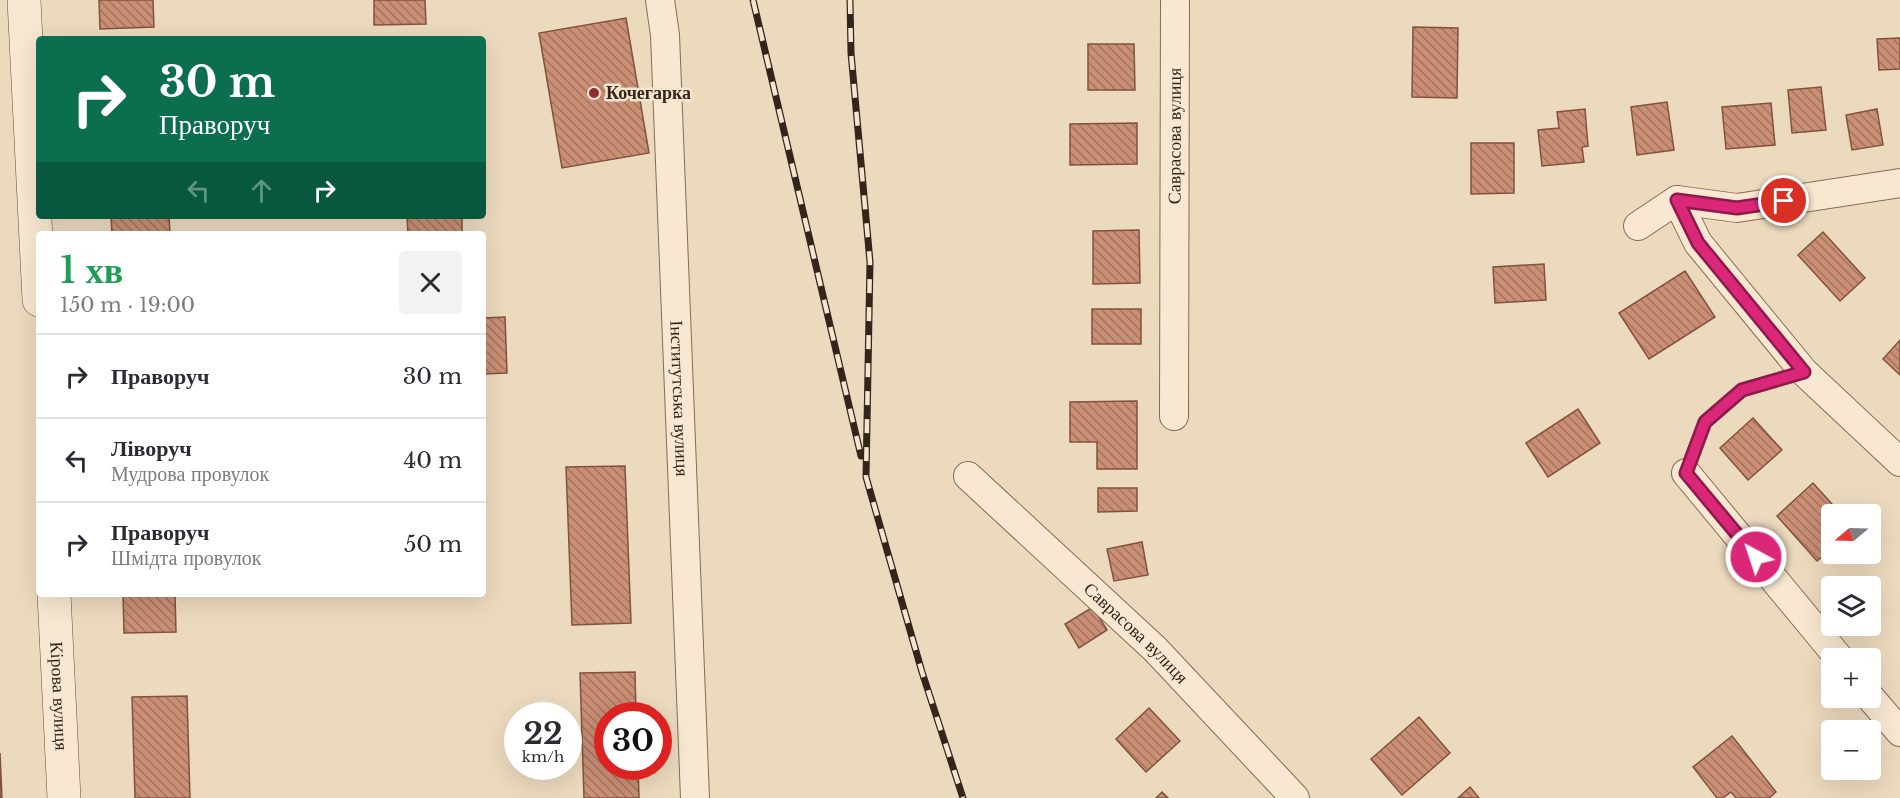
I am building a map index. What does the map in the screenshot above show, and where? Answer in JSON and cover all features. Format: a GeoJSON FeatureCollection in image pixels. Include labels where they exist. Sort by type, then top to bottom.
{"type":"FeatureCollection","features":[{"type":"Feature","properties":{"kind":"main road"},"geometry":{"type":"LineString","coordinates":[[24,0],[36,240]]}},
{"type":"Feature","properties":{"kind":"main road","name":"Кірова вулиця"},"geometry":{"type":"LineString","coordinates":[[54,597],[64,798]]}},
{"type":"Feature","properties":{"kind":"street","name":"Інститутська вулиця"},"geometry":{"type":"LineString","coordinates":[[660,0],[665,35],[695,798]]}},
{"type":"Feature","properties":{"kind":"street","name":"Саврасова вулиця"},"geometry":{"type":"LineString","coordinates":[[1174,0],[1174,416]]}},
{"type":"Feature","properties":{"kind":"street"},"geometry":{"type":"LineString","coordinates":[[1638,226],[1677,200],[1737,208],[1900,183]]}},
{"type":"Feature","properties":{"kind":"street"},"geometry":{"type":"LineString","coordinates":[[1677,200],[1698,243],[1804,372],[1900,462]]}},
{"type":"Feature","properties":{"kind":"street"},"geometry":{"type":"LineString","coordinates":[[1686,473],[1831,648]]}},
{"type":"Feature","properties":{"kind":"street","name":"Саврасова вулиця"},"geometry":{"type":"LineString","coordinates":[[968,476],[1155,649],[1295,798]]}},
{"type":"Feature","properties":{"kind":"street"},"geometry":{"type":"LineString","coordinates":[[1879,708],[1900,732]]}},
{"type":"Feature","properties":{"kind":"lane"},"geometry":{"type":"LineString","coordinates":[[1686,473],[1705,422],[1742,390],[1804,372]]}},
{"type":"Feature","properties":{"kind":"building"},"geometry":{"type":"Polygon","coordinates":[[[99,0],[153,0],[154,27],[100,29],[99,0]]]}},
{"type":"Feature","properties":{"kind":"building"},"geometry":{"type":"Polygon","coordinates":[[[374,0],[425,0],[426,24],[374,25],[374,0]]]}},
{"type":"Feature","properties":{"kind":"building","name":"Кочегарка"},"geometry":{"type":"Polygon","coordinates":[[[626,18],[649,153],[562,168],[539,33],[626,18]]]}},
{"type":"Feature","properties":{"kind":"building"},"geometry":{"type":"Polygon","coordinates":[[[1413,27],[1458,28],[1457,98],[1412,97],[1413,27]]]}},
{"type":"Feature","properties":{"kind":"building"},"geometry":{"type":"Polygon","coordinates":[[[1900,38],[1900,69],[1879,70],[1877,39],[1900,38]]]}},
{"type":"Feature","properties":{"kind":"building"},"geometry":{"type":"Polygon","coordinates":[[[1088,44],[1134,44],[1135,90],[1088,90],[1088,44]]]}},
{"type":"Feature","properties":{"kind":"building"},"geometry":{"type":"Polygon","coordinates":[[[1821,87],[1826,130],[1792,133],[1788,90],[1821,87]]]}},
{"type":"Feature","properties":{"kind":"building"},"geometry":{"type":"Polygon","coordinates":[[[1667,102],[1674,150],[1637,155],[1631,107],[1667,102]]]}},
{"type":"Feature","properties":{"kind":"building"},"geometry":{"type":"Polygon","coordinates":[[[1771,103],[1775,145],[1726,149],[1722,107],[1771,103]]]}},
{"type":"Feature","properties":{"kind":"building"},"geometry":{"type":"Polygon","coordinates":[[[1585,109],[1588,146],[1582,147],[1584,162],[1542,166],[1538,130],[1559,128],[1557,112],[1585,109]]]}},
{"type":"Feature","properties":{"kind":"building"},"geometry":{"type":"Polygon","coordinates":[[[1877,109],[1883,145],[1852,150],[1846,115],[1877,109]]]}},
{"type":"Feature","properties":{"kind":"building"},"geometry":{"type":"Polygon","coordinates":[[[1137,123],[1137,164],[1070,165],[1070,124],[1137,123]]]}},
{"type":"Feature","properties":{"kind":"building"},"geometry":{"type":"Polygon","coordinates":[[[1471,143],[1514,143],[1514,193],[1471,194],[1471,143]]]}},
{"type":"Feature","properties":{"kind":"building"},"geometry":{"type":"Polygon","coordinates":[[[111,219],[169,219],[170,231],[112,231],[111,219]]]}},
{"type":"Feature","properties":{"kind":"building"},"geometry":{"type":"Polygon","coordinates":[[[407,219],[462,219],[462,231],[408,231],[407,219]]]}},
{"type":"Feature","properties":{"kind":"building"},"geometry":{"type":"Polygon","coordinates":[[[1139,230],[1140,283],[1093,284],[1093,231],[1139,230]]]}},
{"type":"Feature","properties":{"kind":"building"},"geometry":{"type":"Polygon","coordinates":[[[1823,232],[1865,278],[1840,301],[1798,255],[1823,232]]]}},
{"type":"Feature","properties":{"kind":"building"},"geometry":{"type":"Polygon","coordinates":[[[1544,264],[1546,300],[1495,303],[1493,267],[1544,264]]]}},
{"type":"Feature","properties":{"kind":"building"},"geometry":{"type":"Polygon","coordinates":[[[1685,271],[1715,317],[1649,359],[1619,313],[1685,271]]]}},
{"type":"Feature","properties":{"kind":"building"},"geometry":{"type":"Polygon","coordinates":[[[1092,309],[1141,309],[1141,344],[1092,344],[1092,309]]]}},
{"type":"Feature","properties":{"kind":"building"},"geometry":{"type":"Polygon","coordinates":[[[505,317],[507,373],[486,374],[486,318],[505,317]]]}},
{"type":"Feature","properties":{"kind":"building"},"geometry":{"type":"Polygon","coordinates":[[[1900,340],[1900,375],[1883,359],[1900,340]]]}},
{"type":"Feature","properties":{"kind":"building"},"geometry":{"type":"Polygon","coordinates":[[[1137,401],[1137,469],[1097,469],[1097,442],[1070,442],[1070,402],[1137,401]]]}},
{"type":"Feature","properties":{"kind":"building"},"geometry":{"type":"Polygon","coordinates":[[[1578,409],[1600,443],[1548,477],[1526,443],[1578,409]]]}},
{"type":"Feature","properties":{"kind":"building"},"geometry":{"type":"Polygon","coordinates":[[[1753,418],[1782,450],[1748,480],[1720,448],[1753,418]]]}},
{"type":"Feature","properties":{"kind":"building"},"geometry":{"type":"Polygon","coordinates":[[[625,466],[631,623],[572,625],[566,467],[625,466]]]}},
{"type":"Feature","properties":{"kind":"building"},"geometry":{"type":"Polygon","coordinates":[[[1813,483],[1832,504],[1821,504],[1821,558],[1817,561],[1777,516],[1813,483]]]}},
{"type":"Feature","properties":{"kind":"building"},"geometry":{"type":"Polygon","coordinates":[[[1098,488],[1137,488],[1137,511],[1098,512],[1098,488]]]}},
{"type":"Feature","properties":{"kind":"building"},"geometry":{"type":"Polygon","coordinates":[[[1142,542],[1148,575],[1114,581],[1107,549],[1142,542]]]}},
{"type":"Feature","properties":{"kind":"building"},"geometry":{"type":"Polygon","coordinates":[[[123,597],[175,597],[176,632],[124,633],[123,597]]]}},
{"type":"Feature","properties":{"kind":"building"},"geometry":{"type":"Polygon","coordinates":[[[1093,607],[1107,630],[1079,648],[1065,624],[1093,607]]]}},
{"type":"Feature","properties":{"kind":"building"},"geometry":{"type":"Polygon","coordinates":[[[635,672],[636,702],[594,702],[594,780],[638,780],[639,798],[584,798],[580,673],[635,672]]]}},
{"type":"Feature","properties":{"kind":"building"},"geometry":{"type":"Polygon","coordinates":[[[187,696],[190,798],[135,798],[132,697],[187,696]]]}},
{"type":"Feature","properties":{"kind":"building"},"geometry":{"type":"Polygon","coordinates":[[[1149,708],[1180,741],[1146,772],[1116,739],[1149,708]]]}},
{"type":"Feature","properties":{"kind":"building"},"geometry":{"type":"Polygon","coordinates":[[[1419,717],[1450,753],[1402,795],[1371,759],[1419,717]]]}},
{"type":"Feature","properties":{"kind":"building"},"geometry":{"type":"Polygon","coordinates":[[[1732,736],[1776,792],[1769,798],[1736,798],[1731,792],[1723,798],[1717,798],[1693,767],[1732,736]]]}},
{"type":"Feature","properties":{"kind":"building"},"geometry":{"type":"Polygon","coordinates":[[[0,753],[2,798],[0,798],[0,753]]]}},
{"type":"Feature","properties":{"kind":"building"},"geometry":{"type":"Polygon","coordinates":[[[1470,787],[1479,798],[1458,798],[1470,787]]]}},
{"type":"Feature","properties":{"kind":"building"},"geometry":{"type":"Polygon","coordinates":[[[1162,792],[1168,798],[1156,798],[1162,792]]]}},
{"type":"Feature","properties":{"kind":"railway"},"geometry":{"type":"LineString","coordinates":[[753,0],[861,456]]}},
{"type":"Feature","properties":{"kind":"railway"},"geometry":{"type":"LineString","coordinates":[[850,0],[851,53],[870,262],[866,477],[922,672],[963,798]]}},
{"type":"Feature","properties":{"kind":"place","name":"Кочегарка"},"geometry":{"type":"Point","coordinates":[594,93]}},
{"type":"Feature","properties":{"kind":"route"},"geometry":{"type":"LineString","coordinates":[[1756,557],[1686,473],[1705,422],[1742,390],[1804,372],[1698,243],[1677,200],[1737,208],[1784,201]]}}]}
